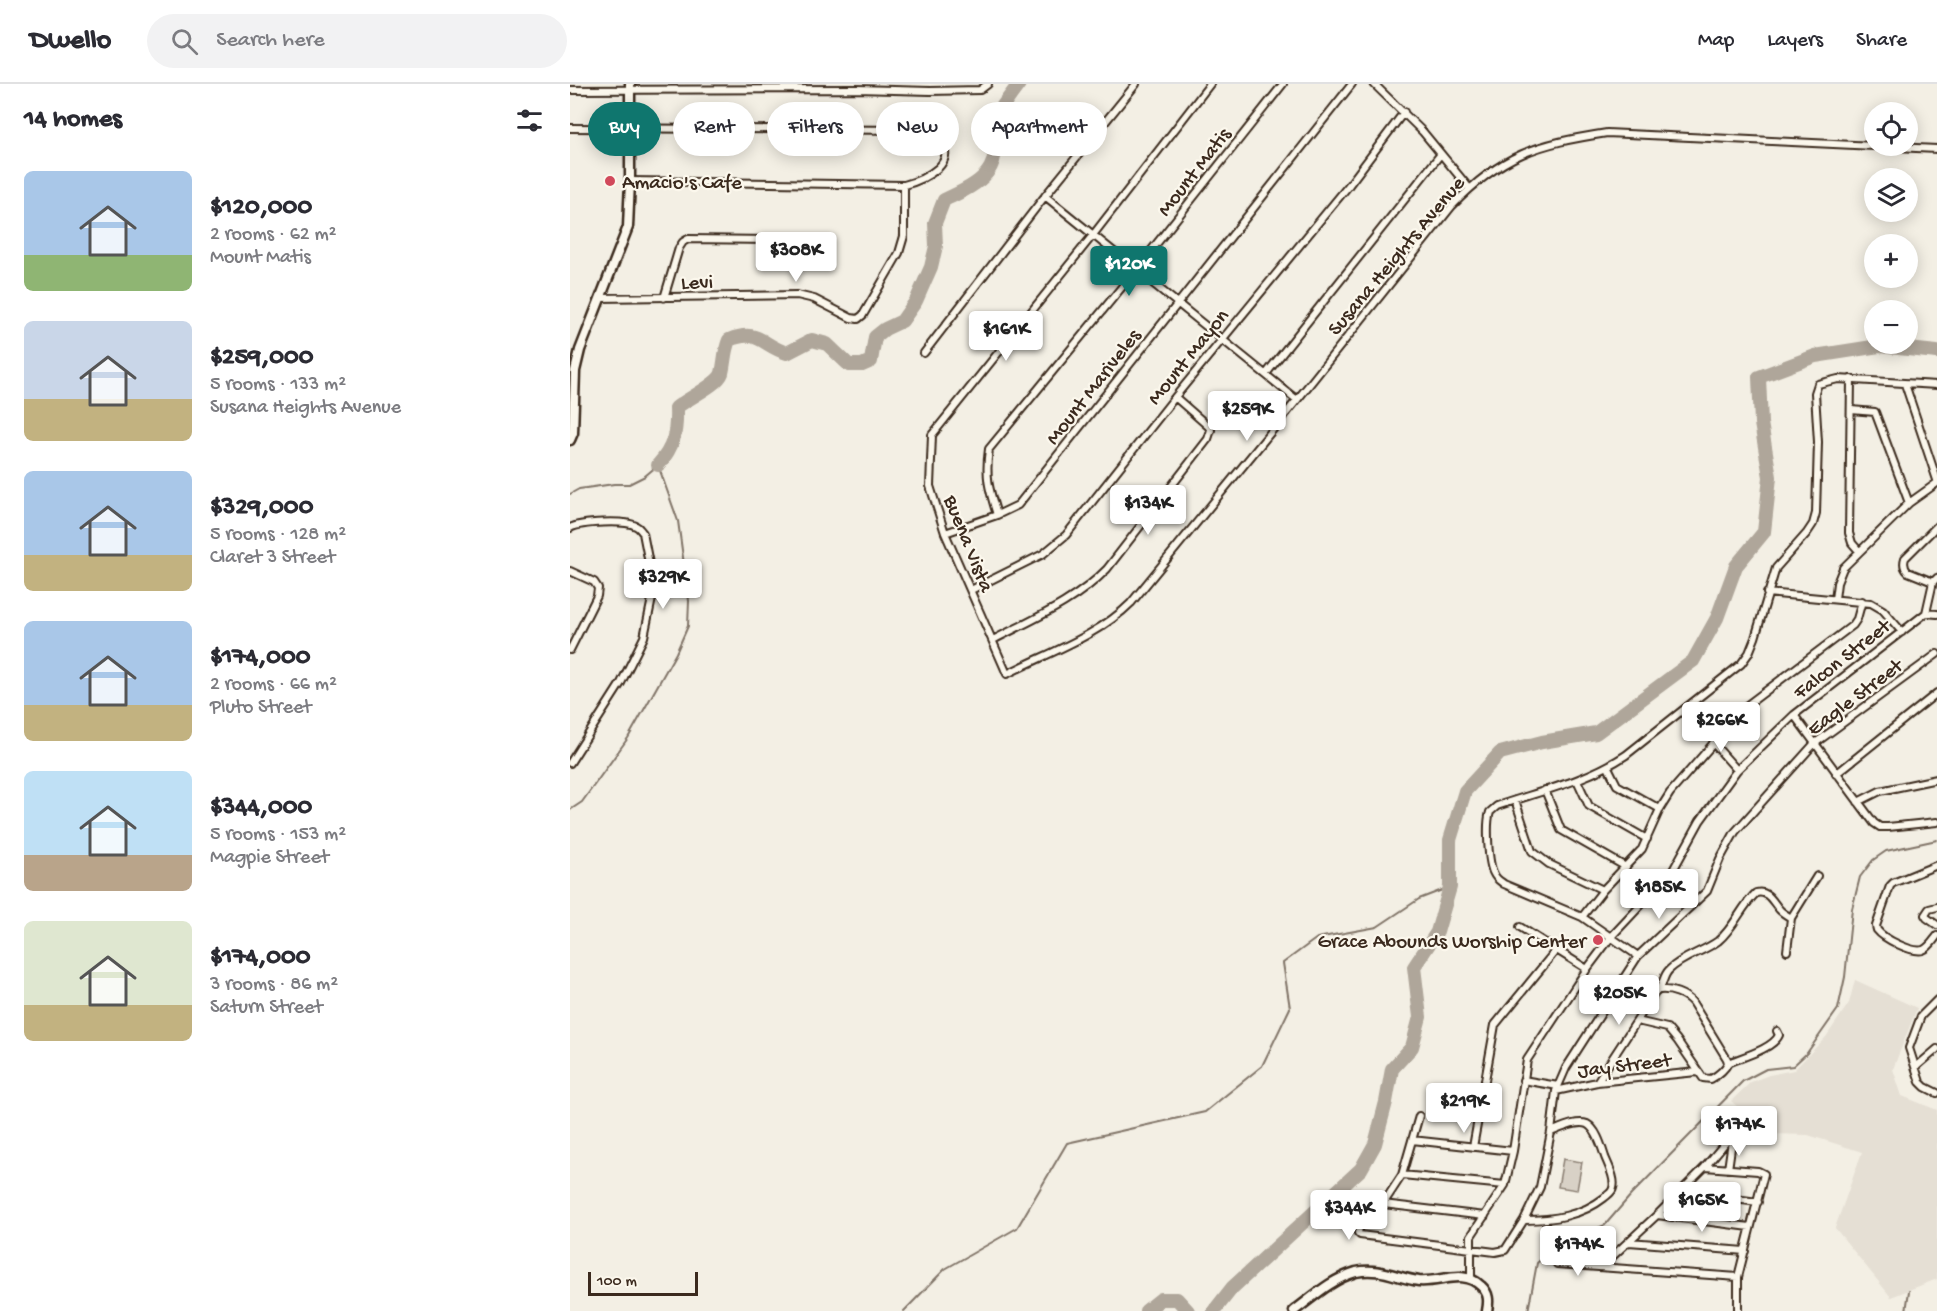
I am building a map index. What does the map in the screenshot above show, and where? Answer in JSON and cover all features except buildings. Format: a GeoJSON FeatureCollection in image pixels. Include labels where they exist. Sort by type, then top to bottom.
{"type":"FeatureCollection","features":[{"type":"Feature","properties":{"kind":"street"},"geometry":{"type":"LineString","coordinates":[[930,91],[933,84]]}},
{"type":"Feature","properties":{"kind":"street"},"geometry":{"type":"LineString","coordinates":[[570,90],[587,87],[858,87],[930,91],[980,90],[988,84]]}},
{"type":"Feature","properties":{"kind":"street"},"geometry":{"type":"LineString","coordinates":[[924,353],[1045,196],[1136,84]]}},
{"type":"Feature","properties":{"kind":"street","name":"Buena Vista"},"geometry":{"type":"LineString","coordinates":[[1007,674],[945,533],[930,486],[932,435],[1093,235],[1210,84]]}},
{"type":"Feature","properties":{"kind":"street","name":"Mount Matis"},"geometry":{"type":"LineString","coordinates":[[997,515],[986,469],[990,449],[1283,84]]}},
{"type":"Feature","properties":{"kind":"street","name":"Mount Mariveles"},"geometry":{"type":"LineString","coordinates":[[945,533],[997,515],[1023,500],[1352,84]]}},
{"type":"Feature","properties":{"kind":"street"},"geometry":{"type":"LineString","coordinates":[[1374,84],[1404,112],[1469,188]]}},
{"type":"Feature","properties":{"kind":"street"},"geometry":{"type":"LineString","coordinates":[[630,87],[630,102]]}},
{"type":"Feature","properties":{"kind":"street","name":"Mount Mayon"},"geometry":{"type":"LineString","coordinates":[[970,590],[1042,555],[1060,541],[1222,339],[1350,185],[1404,112]]}},
{"type":"Feature","properties":{"kind":"street"},"geometry":{"type":"LineString","coordinates":[[570,128],[588,128]]}},
{"type":"Feature","properties":{"kind":"street"},"geometry":{"type":"LineString","coordinates":[[630,181],[904,185],[915,183],[937,169],[943,162],[945,154],[942,141],[931,133],[913,130],[661,129]]}},
{"type":"Feature","properties":{"kind":"street","name":"Susana Heights Avenue"},"geometry":{"type":"LineString","coordinates":[[1007,674],[1102,627],[1131,603],[1444,215],[1469,188],[1498,166],[1526,151],[1563,140],[1606,133],[1937,149]]}},
{"type":"Feature","properties":{"kind":"street"},"geometry":{"type":"LineString","coordinates":[[1266,374],[1440,154]]}},
{"type":"Feature","properties":{"kind":"street"},"geometry":{"type":"LineString","coordinates":[[571,436],[573,371],[628,227],[630,156]]}},
{"type":"Feature","properties":{"kind":"street","name":"Levi"},"geometry":{"type":"LineString","coordinates":[[600,298],[797,295],[814,299],[851,318],[858,319],[863,315],[899,253],[904,236],[904,185]]}},
{"type":"Feature","properties":{"kind":"street"},"geometry":{"type":"LineString","coordinates":[[1045,196],[1297,400]]}},
{"type":"Feature","properties":{"kind":"street"},"geometry":{"type":"LineString","coordinates":[[664,298],[679,248],[688,239],[782,240]]}},
{"type":"Feature","properties":{"kind":"street"},"geometry":{"type":"LineString","coordinates":[[1638,956],[1582,917],[1504,884],[1495,877],[1491,867],[1488,817],[1490,812],[1497,806],[1578,780],[1608,767],[1626,756],[1741,664],[1749,653],[1755,638],[1776,568],[1813,524],[1816,513],[1818,442],[1815,393],[1818,384],[1838,379],[1851,379],[1937,385]]}},
{"type":"Feature","properties":{"kind":"street"},"geometry":{"type":"LineString","coordinates":[[1851,379],[1849,533],[1852,543],[1859,551]]}},
{"type":"Feature","properties":{"kind":"street"},"geometry":{"type":"LineString","coordinates":[[1835,599],[1840,575],[1859,551],[1909,503],[1937,482],[1905,384]]}},
{"type":"Feature","properties":{"kind":"street"},"geometry":{"type":"LineString","coordinates":[[993,640],[1076,597],[1098,579],[1208,439],[1211,430],[1209,426],[1175,397]]}},
{"type":"Feature","properties":{"kind":"street"},"geometry":{"type":"LineString","coordinates":[[1851,410],[1875,412],[1909,503]]}},
{"type":"Feature","properties":{"kind":"street"},"geometry":{"type":"LineString","coordinates":[[570,528],[583,523],[628,524],[640,529],[643,533],[654,589],[644,637],[639,648],[621,682],[570,763]]}},
{"type":"Feature","properties":{"kind":"street"},"geometry":{"type":"LineString","coordinates":[[1937,526],[1905,558],[1904,566],[1908,573],[1935,580],[1926,613],[1937,614]]}},
{"type":"Feature","properties":{"kind":"street"},"geometry":{"type":"LineString","coordinates":[[570,571],[594,582],[598,588],[597,596],[570,650]]}},
{"type":"Feature","properties":{"kind":"street"},"geometry":{"type":"LineString","coordinates":[[1767,593],[1862,601],[1877,606],[1902,632]]}},
{"type":"Feature","properties":{"kind":"street"},"geometry":{"type":"LineString","coordinates":[[1582,917],[1603,890],[1636,857],[1670,793],[1713,743],[1749,703],[1852,627],[1862,601]]}},
{"type":"Feature","properties":{"kind":"street","name":"Falcon Street"},"geometry":{"type":"LineString","coordinates":[[1471,1279],[1470,1248],[1473,1232],[1505,1185],[1513,1151],[1527,1060],[1587,969],[1611,937],[1672,872],[1700,821],[1737,770],[1794,715],[1926,613]]}},
{"type":"Feature","properties":{"kind":"street","name":"Eagle Street"},"geometry":{"type":"LineString","coordinates":[[1470,1248],[1502,1252],[1508,1247],[1540,1187],[1557,1089],[1566,1068],[1638,956],[1707,891],[1734,832],[1814,744],[1937,654]]}},
{"type":"Feature","properties":{"kind":"street"},"geometry":{"type":"LineString","coordinates":[[1836,774],[1937,693]]}},
{"type":"Feature","properties":{"kind":"street"},"geometry":{"type":"LineString","coordinates":[[1794,715],[1874,823],[1880,827],[1897,827],[1937,822]]}},
{"type":"Feature","properties":{"kind":"street"},"geometry":{"type":"LineString","coordinates":[[1713,743],[1737,770]]}},
{"type":"Feature","properties":{"kind":"street"},"geometry":{"type":"LineString","coordinates":[[1608,767],[1617,785],[1660,809]]}},
{"type":"Feature","properties":{"kind":"street"},"geometry":{"type":"LineString","coordinates":[[1858,802],[1880,791],[1937,779]]}},
{"type":"Feature","properties":{"kind":"street"},"geometry":{"type":"LineString","coordinates":[[1578,780],[1589,806],[1647,839]]}},
{"type":"Feature","properties":{"kind":"street"},"geometry":{"type":"LineString","coordinates":[[1545,790],[1562,830],[1626,867]]}},
{"type":"Feature","properties":{"kind":"street"},"geometry":{"type":"LineString","coordinates":[[1515,800],[1533,851],[1549,864],[1603,890]]}},
{"type":"Feature","properties":{"kind":"street"},"geometry":{"type":"LineString","coordinates":[[1937,865],[1890,886],[1876,926],[1884,937],[1914,950],[1921,951],[1927,948],[1937,936]]}},
{"type":"Feature","properties":{"kind":"street"},"geometry":{"type":"LineString","coordinates":[[1787,951],[1791,918],[1817,876]]}},
{"type":"Feature","properties":{"kind":"street"},"geometry":{"type":"LineString","coordinates":[[1660,990],[1667,971],[1684,958],[1704,950],[1720,939],[1755,892],[1766,894],[1791,918]]}},
{"type":"Feature","properties":{"kind":"street"},"geometry":{"type":"LineString","coordinates":[[1937,907],[1929,909],[1925,915],[1937,925]]}},
{"type":"Feature","properties":{"kind":"street"},"geometry":{"type":"LineString","coordinates":[[1520,927],[1587,969]]}},
{"type":"Feature","properties":{"kind":"street"},"geometry":{"type":"LineString","coordinates":[[1473,1147],[1495,1025],[1557,949]]}},
{"type":"Feature","properties":{"kind":"street"},"geometry":{"type":"LineString","coordinates":[[1597,1082],[1655,993],[1660,990],[1666,989],[1689,998],[1728,1063],[1771,1045],[1777,1040],[1779,1035],[1777,1030]]}},
{"type":"Feature","properties":{"kind":"street"},"geometry":{"type":"LineString","coordinates":[[1937,1000],[1921,1016],[1910,1046],[1920,1082],[1937,1092]]}},
{"type":"Feature","properties":{"kind":"street"},"geometry":{"type":"LineString","coordinates":[[1637,1021],[1667,1028],[1697,1072]]}},
{"type":"Feature","properties":{"kind":"street"},"geometry":{"type":"LineString","coordinates":[[1916,1067],[1937,1050]]}},
{"type":"Feature","properties":{"kind":"street","name":"Jay Street"},"geometry":{"type":"LineString","coordinates":[[1557,1089],[1597,1082],[1697,1072],[1711,1079],[1719,1074],[1728,1063]]}},
{"type":"Feature","properties":{"kind":"street"},"geometry":{"type":"LineString","coordinates":[[1523,1080],[1557,1089]]}},
{"type":"Feature","properties":{"kind":"street"},"geometry":{"type":"LineString","coordinates":[[1419,1116],[1402,1175],[1383,1203],[1359,1227],[1358,1231],[1360,1235],[1470,1248]]}},
{"type":"Feature","properties":{"kind":"street"},"geometry":{"type":"LineString","coordinates":[[1601,1267],[1705,1167],[1746,1118]]}},
{"type":"Feature","properties":{"kind":"street"},"geometry":{"type":"LineString","coordinates":[[1524,1220],[1543,1220],[1582,1212],[1599,1202],[1613,1189],[1612,1178],[1592,1128],[1579,1123],[1551,1132]]}},
{"type":"Feature","properties":{"kind":"street"},"geometry":{"type":"LineString","coordinates":[[1728,1169],[1733,1132]]}},
{"type":"Feature","properties":{"kind":"street"},"geometry":{"type":"LineString","coordinates":[[1412,1140],[1513,1151]]}},
{"type":"Feature","properties":{"kind":"street"},"geometry":{"type":"LineString","coordinates":[[1705,1167],[1758,1171],[1764,1174],[1738,1277],[1738,1311]]}},
{"type":"Feature","properties":{"kind":"street"},"geometry":{"type":"LineString","coordinates":[[1402,1175],[1505,1185]]}},
{"type":"Feature","properties":{"kind":"street"},"geometry":{"type":"LineString","coordinates":[[1680,1192],[1758,1202]]}},
{"type":"Feature","properties":{"kind":"street"},"geometry":{"type":"LineString","coordinates":[[1383,1203],[1485,1216]]}},
{"type":"Feature","properties":{"kind":"street"},"geometry":{"type":"LineString","coordinates":[[1657,1215],[1750,1227]]}},
{"type":"Feature","properties":{"kind":"street"},"geometry":{"type":"LineString","coordinates":[[1629,1242],[1745,1251]]}},
{"type":"Feature","properties":{"kind":"street"},"geometry":{"type":"LineString","coordinates":[[1557,1264],[1738,1277]]}},
{"type":"Feature","properties":{"kind":"street"},"geometry":{"type":"LineString","coordinates":[[1294,1311],[1339,1279],[1368,1270],[1388,1272],[1419,1281],[1455,1277],[1471,1279],[1487,1293],[1489,1298],[1487,1311]]}},
{"type":"Feature","properties":{"kind":"shaded area"},"geometry":{"type":"Polygon","coordinates":[[[1855,980],[1917,1008],[1893,1069],[1902,1096],[1937,1110],[1937,1279],[1891,1297],[1835,1228],[1862,1152],[1808,1135],[1768,1134],[1731,1101],[1751,1082],[1769,1075],[1794,1070],[1826,1037],[1849,1003],[1855,980]]]}},
{"type":"Feature","properties":{"kind":"shaded area"},"geometry":{"type":"Polygon","coordinates":[[[1563,1159],[1582,1162],[1577,1190],[1558,1187],[1563,1159]]]}},
{"type":"Feature","properties":{"kind":"waterway"},"geometry":{"type":"LineString","coordinates":[[658,465],[668,452],[673,439],[676,408],[719,378],[729,340],[747,336],[754,337],[787,353],[812,340],[827,344],[849,365],[862,365],[871,361],[875,337],[902,321],[916,301],[931,267],[936,246],[935,223],[944,200],[980,180],[993,163],[995,138],[991,122],[1019,84]]}},
{"type":"Feature","properties":{"kind":"waterway"},"geometry":{"type":"LineString","coordinates":[[1214,1311],[1232,1288],[1361,1169],[1375,1144],[1392,1069],[1412,1047],[1420,1017],[1414,967],[1437,932],[1450,887],[1450,840],[1465,791],[1500,753],[1542,742],[1596,733],[1693,661],[1717,618],[1736,566],[1764,532],[1770,477],[1761,423],[1759,377],[1815,356],[1879,346],[1937,352]]}},
{"type":"Feature","properties":{"kind":"waterway"},"geometry":{"type":"LineString","coordinates":[[570,494],[579,489],[629,484],[645,476],[658,465],[678,521],[689,601],[688,626],[676,653],[628,738],[582,802],[570,810]]}},
{"type":"Feature","properties":{"kind":"waterway"},"geometry":{"type":"LineString","coordinates":[[1528,1311],[1537,1263],[1555,1247],[1605,1225],[1631,1195],[1743,1081],[1766,1069],[1793,1066],[1807,1053],[1838,1009],[1845,977],[1852,909],[1860,877],[1873,860],[1886,851],[1937,840]]}},
{"type":"Feature","properties":{"kind":"waterway"},"geometry":{"type":"LineString","coordinates":[[904,1311],[945,1269],[1017,1228],[1067,1143],[1205,1112],[1262,1066],[1290,1008],[1283,963],[1317,938],[1377,927],[1419,899],[1450,887]]}},
{"type":"Feature","properties":{"kind":"waterway"},"geometry":{"type":"LineString","coordinates":[[1906,1311],[1909,1291]]}},
{"type":"Feature","properties":{"kind":"waterway"},"geometry":{"type":"LineString","coordinates":[[1146,1311],[1161,1299],[1177,1299],[1188,1311]]}},
{"type":"Feature","properties":{"kind":"place","name":"Amacio's Cafe"},"geometry":{"type":"Point","coordinates":[610,181]}},
{"type":"Feature","properties":{"kind":"place","name":"Grace Abounds Worship Center"},"geometry":{"type":"Point","coordinates":[1598,940]}}]}
